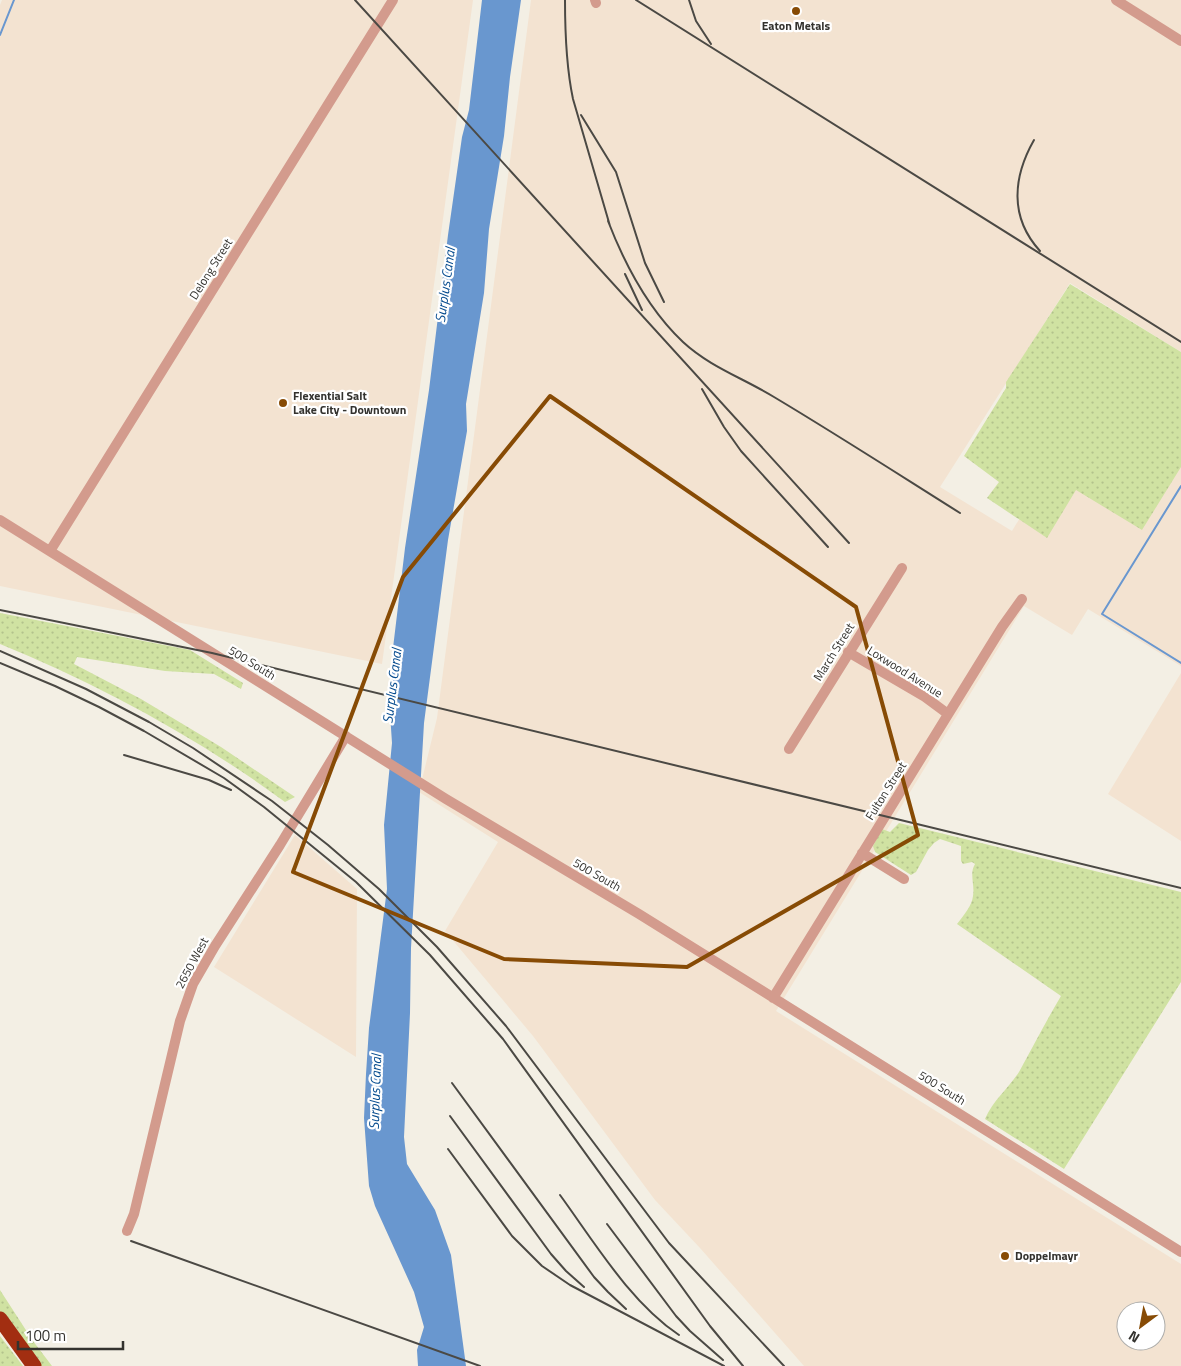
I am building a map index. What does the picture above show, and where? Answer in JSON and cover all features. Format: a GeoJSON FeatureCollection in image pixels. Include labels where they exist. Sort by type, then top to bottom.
{"type":"FeatureCollection","features":[{"type":"Feature","properties":{"kind":"highway"},"geometry":{"type":"LineString","coordinates":[[0,1319],[34,1366]]}},
{"type":"Feature","properties":{"kind":"street","name":"Delong Street"},"geometry":{"type":"LineString","coordinates":[[50,551],[393,0]]}},
{"type":"Feature","properties":{"kind":"street"},"geometry":{"type":"LineString","coordinates":[[1116,0],[1181,41]]}},
{"type":"Feature","properties":{"kind":"street","name":"500 South"},"geometry":{"type":"LineString","coordinates":[[0,520],[536,854],[639,914],[1181,1252]]}},
{"type":"Feature","properties":{"kind":"street","name":"March Street"},"geometry":{"type":"LineString","coordinates":[[789,749],[902,568]]}},
{"type":"Feature","properties":{"kind":"street","name":"Fulton Street"},"geometry":{"type":"LineString","coordinates":[[773,998],[948,714],[1022,599]]}},
{"type":"Feature","properties":{"kind":"street","name":"Loxwood Avenue"},"geometry":{"type":"LineString","coordinates":[[848,652],[925,697],[948,714]]}},
{"type":"Feature","properties":{"kind":"street","name":"2650 West"},"geometry":{"type":"LineString","coordinates":[[127,1231],[134,1214],[180,1021],[193,984],[346,736]]}},
{"type":"Feature","properties":{"kind":"street"},"geometry":{"type":"LineString","coordinates":[[862,853],[904,879]]}},
{"type":"Feature","properties":{"kind":"highlighted area"},"geometry":{"type":"Polygon","coordinates":[[[550,396],[856,607],[918,835],[687,967],[504,959],[293,872],[403,577],[550,396]]]}},
{"type":"Feature","properties":{"kind":"shaded area"},"geometry":{"type":"Polygon","coordinates":[[[2,0],[473,0],[382,664],[0,586],[0,5],[2,0]]]}},
{"type":"Feature","properties":{"kind":"shaded area"},"geometry":{"type":"Polygon","coordinates":[[[531,0],[1181,0],[1181,352],[1070,283],[940,487],[1012,531],[1049,470],[1181,455],[1181,666],[1088,609],[1072,635],[1024,606],[776,1011],[1181,1264],[1181,1366],[804,1366],[655,1200],[533,1036],[445,931],[498,842],[419,792],[437,718],[531,0]]]}},
{"type":"Feature","properties":{"kind":"shaded area"},"geometry":{"type":"Polygon","coordinates":[[[1181,673],[1181,841],[1108,794],[1181,673]]]}},
{"type":"Feature","properties":{"kind":"shaded area"},"geometry":{"type":"Polygon","coordinates":[[[295,835],[357,889],[356,1057],[214,967],[295,835]]]}},
{"type":"Feature","properties":{"kind":"green space"},"geometry":{"type":"Polygon","coordinates":[[[1070,284],[1181,352],[1181,467],[1142,530],[1076,490],[1047,538],[987,498],[999,482],[964,456],[1006,388],[1006,382],[1070,284]]]}},
{"type":"Feature","properties":{"kind":"green space"},"geometry":{"type":"Polygon","coordinates":[[[0,613],[190,650],[243,683],[241,689],[214,674],[165,671],[77,657],[74,664],[141,699],[221,747],[295,797],[285,802],[218,756],[147,714],[74,677],[0,644],[0,613]]]}},
{"type":"Feature","properties":{"kind":"green space"},"geometry":{"type":"Polygon","coordinates":[[[899,823],[1181,892],[1181,982],[1064,1169],[985,1119],[992,1106],[1019,1072],[1061,996],[957,924],[967,911],[972,900],[972,872],[975,864],[972,862],[963,864],[961,861],[961,846],[940,839],[928,850],[916,872],[911,875],[875,852],[873,846],[882,829],[890,832],[899,823]]]}},
{"type":"Feature","properties":{"kind":"green space"},"geometry":{"type":"Polygon","coordinates":[[[0,1290],[33,1341],[52,1366],[41,1366],[0,1313],[0,1290]]]}},
{"type":"Feature","properties":{"kind":"green space"},"geometry":{"type":"Polygon","coordinates":[[[0,1336],[23,1366],[0,1366],[0,1336]]]}},
{"type":"Feature","properties":{"kind":"water","name":"Surplus Canal"},"geometry":{"type":"Polygon","coordinates":[[[482,0],[521,0],[504,136],[489,229],[484,293],[466,404],[467,431],[448,540],[424,723],[411,948],[404,1137],[407,1164],[435,1210],[451,1255],[466,1366],[418,1366],[417,1350],[424,1327],[414,1292],[375,1206],[369,1186],[364,1118],[366,1074],[369,1028],[387,889],[384,825],[392,743],[390,713],[393,648],[405,548],[429,390],[448,235],[462,137],[469,110],[482,0]]]}},
{"type":"Feature","properties":{"kind":"waterway"},"geometry":{"type":"LineString","coordinates":[[0,35],[14,0]]}},
{"type":"Feature","properties":{"kind":"waterway"},"geometry":{"type":"LineString","coordinates":[[1181,486],[1102,614],[1181,663]]}},
{"type":"Feature","properties":{"kind":"railway"},"geometry":{"type":"LineString","coordinates":[[355,0],[849,543]]}},
{"type":"Feature","properties":{"kind":"railway"},"geometry":{"type":"LineString","coordinates":[[565,0],[566,50],[573,99],[610,226]]}},
{"type":"Feature","properties":{"kind":"railway"},"geometry":{"type":"LineString","coordinates":[[636,0],[1181,342]]}},
{"type":"Feature","properties":{"kind":"railway"},"geometry":{"type":"LineString","coordinates":[[689,0],[696,21],[711,44]]}},
{"type":"Feature","properties":{"kind":"railway"},"geometry":{"type":"LineString","coordinates":[[581,115],[616,172],[645,263],[664,302]]}},
{"type":"Feature","properties":{"kind":"railway"},"geometry":{"type":"LineString","coordinates":[[1034,140],[1027,154],[1018,182],[1018,197],[1023,225],[1040,251]]}},
{"type":"Feature","properties":{"kind":"railway"},"geometry":{"type":"LineString","coordinates":[[608,221],[622,254],[648,301],[670,329],[693,351],[797,411],[960,513]]}},
{"type":"Feature","properties":{"kind":"railway"},"geometry":{"type":"LineString","coordinates":[[625,274],[642,310]]}},
{"type":"Feature","properties":{"kind":"railway"},"geometry":{"type":"LineString","coordinates":[[702,389],[724,427],[741,451],[828,547]]}},
{"type":"Feature","properties":{"kind":"railway"},"geometry":{"type":"LineString","coordinates":[[0,610],[212,653],[1181,888]]}},
{"type":"Feature","properties":{"kind":"railway"},"geometry":{"type":"LineString","coordinates":[[0,651],[86,689],[149,722],[193,748],[272,801],[328,845],[379,889],[437,947],[506,1026],[669,1243],[784,1366]]}},
{"type":"Feature","properties":{"kind":"railway"},"geometry":{"type":"LineString","coordinates":[[0,663],[99,707],[224,778],[264,807],[356,882],[430,955],[503,1039],[710,1326],[743,1366]]}},
{"type":"Feature","properties":{"kind":"railway"},"geometry":{"type":"LineString","coordinates":[[124,755],[209,780],[231,790]]}},
{"type":"Feature","properties":{"kind":"railway"},"geometry":{"type":"LineString","coordinates":[[452,1083],[594,1277],[626,1309]]}},
{"type":"Feature","properties":{"kind":"railway"},"geometry":{"type":"LineString","coordinates":[[450,1116],[551,1254],[584,1287]]}},
{"type":"Feature","properties":{"kind":"railway"},"geometry":{"type":"LineString","coordinates":[[448,1149],[512,1236],[542,1266],[570,1285],[724,1366]]}},
{"type":"Feature","properties":{"kind":"railway"},"geometry":{"type":"LineString","coordinates":[[560,1195],[629,1289],[661,1321],[679,1335]]}},
{"type":"Feature","properties":{"kind":"railway"},"geometry":{"type":"LineString","coordinates":[[607,1224],[676,1316],[723,1360]]}},
{"type":"Feature","properties":{"kind":"railway"},"geometry":{"type":"LineString","coordinates":[[131,1241],[480,1366]]}},
{"type":"Feature","properties":{"kind":"place","name":"Eaton Metals"},"geometry":{"type":"Point","coordinates":[796,11]}},
{"type":"Feature","properties":{"kind":"place","name":"Flexential Salt Lake City - Downtown"},"geometry":{"type":"Point","coordinates":[283,403]}},
{"type":"Feature","properties":{"kind":"place","name":"Doppelmayr"},"geometry":{"type":"Point","coordinates":[1005,1256]}}]}
